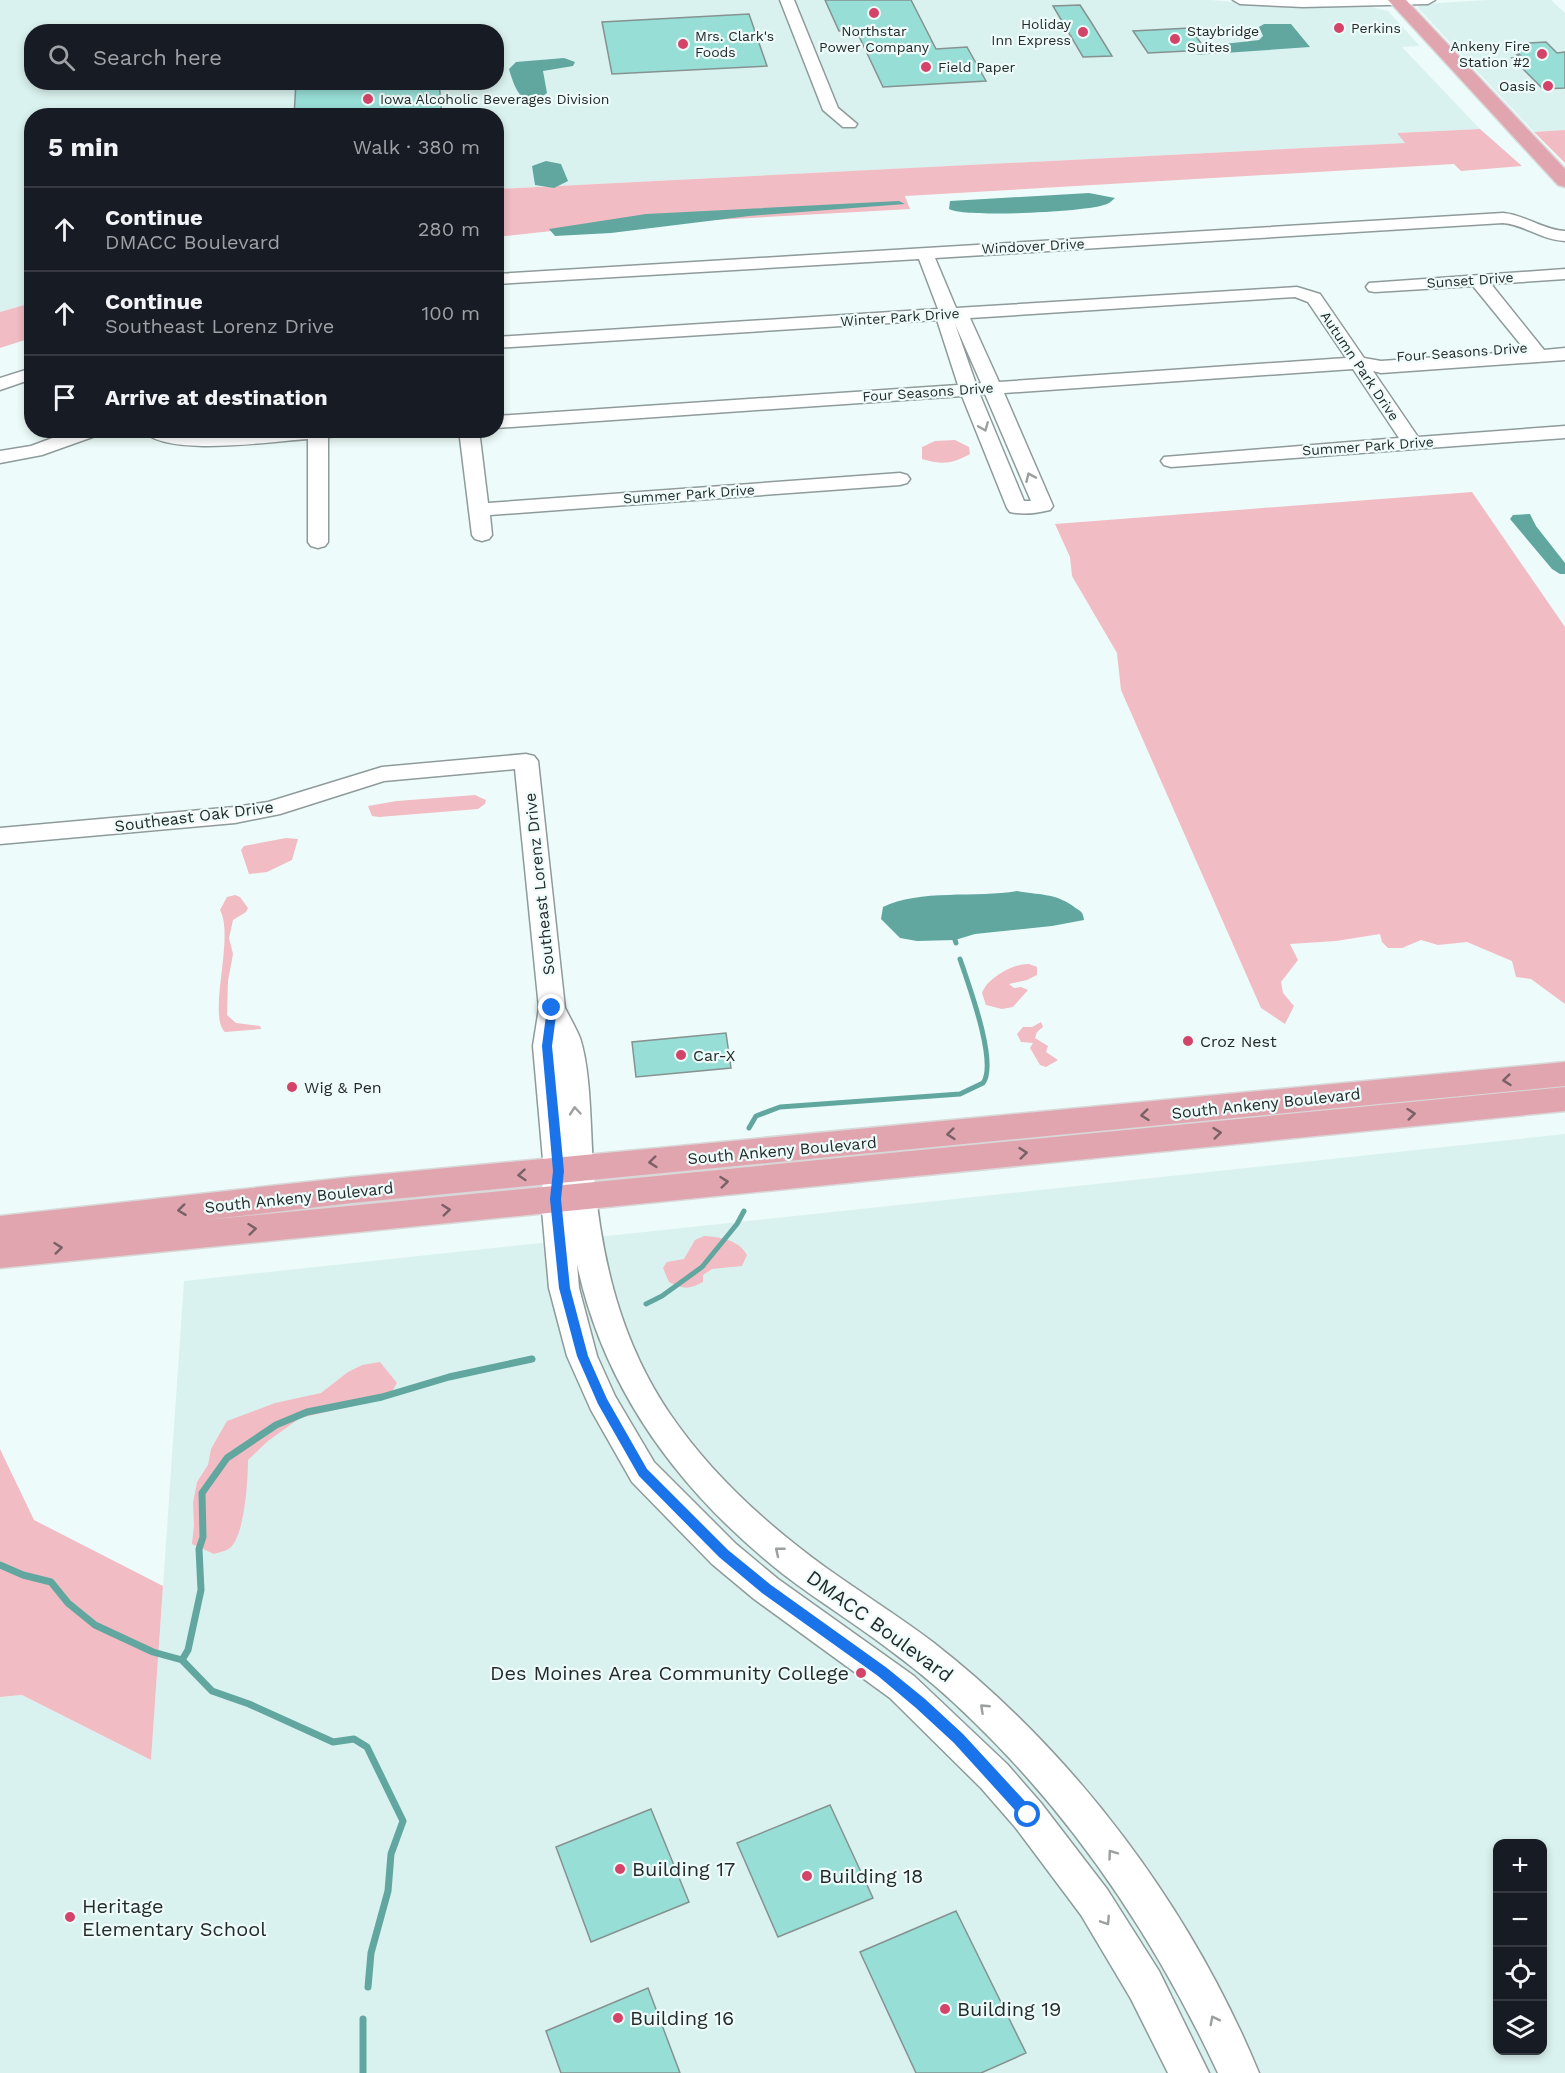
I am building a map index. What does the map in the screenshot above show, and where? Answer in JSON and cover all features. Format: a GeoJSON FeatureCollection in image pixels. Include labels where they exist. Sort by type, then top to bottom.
{"type":"FeatureCollection","features":[{"type":"Feature","properties":{"kind":"main road"},"geometry":{"type":"LineString","coordinates":[[1397,0],[1565,181]]}},
{"type":"Feature","properties":{"kind":"main road","name":"South Ankeny Boulevard"},"geometry":{"type":"LineString","coordinates":[[0,1254],[569,1184],[1345,1108],[1565,1074]]}},
{"type":"Feature","properties":{"kind":"main road","name":"South Ankeny Boulevard"},"geometry":{"type":"LineString","coordinates":[[1345,1108],[1565,1099]]}},
{"type":"Feature","properties":{"kind":"main road","name":"South Ankeny Boulevard"},"geometry":{"type":"LineString","coordinates":[[0,1230],[352,1190],[569,1184]]}},
{"type":"Feature","properties":{"kind":"street"},"geometry":{"type":"LineString","coordinates":[[787,0],[831,110],[849,124]]}},
{"type":"Feature","properties":{"kind":"street"},"geometry":{"type":"LineString","coordinates":[[1240,0],[1303,3],[1428,0]]}},
{"type":"Feature","properties":{"kind":"street","name":"Windover Drive"},"geometry":{"type":"LineString","coordinates":[[504,279],[1503,218],[1522,220],[1545,234],[1565,236]]}},
{"type":"Feature","properties":{"kind":"street"},"geometry":{"type":"LineString","coordinates":[[925,253],[949,314],[963,321],[1043,506],[1017,508],[969,390],[945,322],[949,314]]}},
{"type":"Feature","properties":{"kind":"street","name":"Sunset Drive"},"geometry":{"type":"LineString","coordinates":[[1375,287],[1565,274]]}},
{"type":"Feature","properties":{"kind":"street"},"geometry":{"type":"LineString","coordinates":[[1478,280],[1535,351]]}},
{"type":"Feature","properties":{"kind":"street","name":"Winter Park Drive"},"geometry":{"type":"LineString","coordinates":[[504,342],[1279,292],[1304,293]]}},
{"type":"Feature","properties":{"kind":"street","name":"Autumn Park Drive"},"geometry":{"type":"LineString","coordinates":[[1304,293],[1314,298],[1412,443]]}},
{"type":"Feature","properties":{"kind":"street","name":"Four Seasons Drive"},"geometry":{"type":"LineString","coordinates":[[504,421],[1360,363],[1381,367],[1535,351],[1565,345]]}},
{"type":"Feature","properties":{"kind":"street","name":"Four Seasons Drive"},"geometry":{"type":"LineString","coordinates":[[1535,351],[1565,354]]}},
{"type":"Feature","properties":{"kind":"street"},"geometry":{"type":"LineString","coordinates":[[0,384],[24,376]]}},
{"type":"Feature","properties":{"kind":"street","name":"Summer Park Drive"},"geometry":{"type":"LineString","coordinates":[[1171,461],[1565,432]]}},
{"type":"Feature","properties":{"kind":"street"},"geometry":{"type":"LineString","coordinates":[[0,457],[35,451],[72,438]]}},
{"type":"Feature","properties":{"kind":"street"},"geometry":{"type":"LineString","coordinates":[[169,438],[186,441],[226,438]]}},
{"type":"Feature","properties":{"kind":"street"},"geometry":{"type":"LineString","coordinates":[[318,438],[318,542]]}},
{"type":"Feature","properties":{"kind":"street"},"geometry":{"type":"LineString","coordinates":[[470,438],[482,535]]}},
{"type":"Feature","properties":{"kind":"street","name":"Summer Park Drive"},"geometry":{"type":"LineString","coordinates":[[479,510],[900,479]]}},
{"type":"Feature","properties":{"kind":"street","name":"Southeast Oak Drive"},"geometry":{"type":"LineString","coordinates":[[0,836],[254,812],[382,774],[526,761]]}},
{"type":"Feature","properties":{"kind":"street","name":"Southeast Lorenz Drive"},"geometry":{"type":"LineString","coordinates":[[526,761],[552,1008],[547,1046],[569,1184]]}},
{"type":"Feature","properties":{"kind":"street","name":"DMACC Boulevard"},"geometry":{"type":"LineString","coordinates":[[569,1184],[564,1288],[582,1356],[602,1401],[643,1472],[724,1554],[766,1589],[902,1687],[994,1776],[1028,1815],[1094,1902],[1145,1985],[1189,2073]]}},
{"type":"Feature","properties":{"kind":"street","name":"DMACC Boulevard"},"geometry":{"type":"LineString","coordinates":[[569,1184],[604,1317],[635,1384],[678,1452],[710,1488],[754,1531],[797,1565],[905,1640],[994,1716],[1039,1762],[1097,1832],[1132,1882],[1203,1998],[1239,2073]]}},
{"type":"Feature","properties":{"kind":"shaded area"},"geometry":{"type":"Polygon","coordinates":[[[0,0],[1211,0],[1299,8],[1367,6],[1388,11],[1420,46],[1402,47],[1480,129],[1398,133],[1406,143],[504,189],[504,108],[24,108],[24,305],[0,312],[0,0]]]}},
{"type":"Feature","properties":{"kind":"shaded area"},"geometry":{"type":"Polygon","coordinates":[[[1487,0],[1551,0],[1565,13],[1565,130],[1534,132],[1417,7],[1424,4],[1487,0]]]}},
{"type":"Feature","properties":{"kind":"shaded area"},"geometry":{"type":"Polygon","coordinates":[[[1480,129],[1522,166],[1461,171],[1454,164],[905,196],[910,209],[589,227],[504,236],[504,189],[1405,143],[1397,133],[1480,129]]]}},
{"type":"Feature","properties":{"kind":"shaded area"},"geometry":{"type":"Polygon","coordinates":[[[1565,130],[1565,163],[1534,132],[1565,130]]]}},
{"type":"Feature","properties":{"kind":"shaded area"},"geometry":{"type":"Polygon","coordinates":[[[24,305],[24,340],[0,348],[0,312],[24,305]]]}},
{"type":"Feature","properties":{"kind":"shaded area"},"geometry":{"type":"Polygon","coordinates":[[[955,440],[969,447],[970,454],[947,463],[922,459],[922,447],[935,441],[955,440]]]}},
{"type":"Feature","properties":{"kind":"shaded area"},"geometry":{"type":"Polygon","coordinates":[[[1472,492],[1565,627],[1565,1004],[1531,979],[1516,977],[1512,961],[1467,942],[1438,945],[1421,940],[1402,948],[1388,948],[1382,942],[1380,934],[1336,941],[1290,944],[1298,960],[1281,982],[1283,993],[1294,1006],[1285,1024],[1261,1008],[1121,690],[1117,653],[1072,576],[1070,557],[1055,524],[1472,492]]]}},
{"type":"Feature","properties":{"kind":"shaded area"},"geometry":{"type":"Polygon","coordinates":[[[475,795],[486,800],[485,804],[478,809],[379,817],[372,816],[368,806],[397,801],[475,795]]]}},
{"type":"Feature","properties":{"kind":"shaded area"},"geometry":{"type":"Polygon","coordinates":[[[286,838],[298,839],[292,860],[267,872],[249,874],[241,850],[244,846],[286,838]]]}},
{"type":"Feature","properties":{"kind":"shaded area"},"geometry":{"type":"Polygon","coordinates":[[[235,895],[240,897],[248,908],[246,912],[233,920],[229,938],[233,954],[228,981],[227,1015],[236,1023],[260,1026],[261,1029],[225,1032],[220,1023],[219,1010],[225,938],[224,922],[220,910],[227,897],[235,895]]]}},
{"type":"Feature","properties":{"kind":"shaded area"},"geometry":{"type":"Polygon","coordinates":[[[1029,964],[1037,967],[1037,975],[1009,984],[1014,988],[1021,987],[1028,990],[1013,1007],[1002,1009],[986,1005],[982,993],[989,982],[1009,969],[1029,964]]]}},
{"type":"Feature","properties":{"kind":"shaded area"},"geometry":{"type":"Polygon","coordinates":[[[1041,1022],[1043,1027],[1037,1032],[1035,1038],[1048,1046],[1046,1052],[1058,1060],[1046,1067],[1040,1065],[1030,1048],[1033,1043],[1021,1042],[1017,1034],[1023,1027],[1032,1027],[1041,1022]]]}},
{"type":"Feature","properties":{"kind":"shaded area","name":"Des Moines Area Community College"},"geometry":{"type":"Polygon","coordinates":[[[1565,1134],[1565,2073],[0,2073],[0,1697],[22,1695],[151,1760],[184,1281],[1565,1134]]]}},
{"type":"Feature","properties":{"kind":"shaded area"},"geometry":{"type":"Polygon","coordinates":[[[704,1236],[723,1238],[739,1246],[747,1255],[742,1266],[712,1269],[703,1275],[703,1282],[689,1287],[669,1282],[663,1268],[667,1262],[684,1259],[695,1240],[704,1236]]]}},
{"type":"Feature","properties":{"kind":"shaded area"},"geometry":{"type":"Polygon","coordinates":[[[380,1362],[397,1383],[388,1398],[300,1418],[268,1441],[248,1460],[243,1518],[236,1540],[231,1547],[214,1554],[192,1544],[193,1503],[197,1482],[208,1465],[211,1449],[227,1421],[275,1403],[321,1393],[348,1372],[362,1365],[380,1362]]]}},
{"type":"Feature","properties":{"kind":"shaded area"},"geometry":{"type":"Polygon","coordinates":[[[0,1449],[34,1520],[163,1586],[151,1760],[22,1695],[0,1697],[0,1449]]]}},
{"type":"Feature","properties":{"kind":"water"},"geometry":{"type":"Polygon","coordinates":[[[1264,24],[1291,24],[1310,47],[1195,55],[1218,51],[1224,44],[1259,40],[1263,36],[1259,27],[1264,24]]]}},
{"type":"Feature","properties":{"kind":"water"},"geometry":{"type":"Polygon","coordinates":[[[564,58],[575,62],[573,66],[543,71],[547,93],[532,100],[521,96],[517,91],[509,69],[516,62],[564,58]]]}},
{"type":"Feature","properties":{"kind":"water"},"geometry":{"type":"Polygon","coordinates":[[[546,161],[561,164],[568,181],[554,188],[535,185],[532,166],[546,161]]]}},
{"type":"Feature","properties":{"kind":"water"},"geometry":{"type":"Polygon","coordinates":[[[1089,193],[1115,198],[1108,204],[1096,207],[1053,211],[977,213],[949,209],[950,201],[1089,193]]]}},
{"type":"Feature","properties":{"kind":"water"},"geometry":{"type":"Polygon","coordinates":[[[899,201],[905,204],[749,216],[611,233],[555,236],[549,229],[646,214],[899,201]]]}},
{"type":"Feature","properties":{"kind":"water"},"geometry":{"type":"Polygon","coordinates":[[[1530,514],[1536,526],[1565,563],[1565,574],[1552,569],[1510,519],[1513,515],[1530,514]]]}},
{"type":"Feature","properties":{"kind":"water"},"geometry":{"type":"Polygon","coordinates":[[[1017,891],[1060,899],[1080,911],[1084,920],[1052,926],[975,934],[955,940],[917,941],[900,938],[881,919],[883,907],[897,901],[930,896],[1017,891]]]}},
{"type":"Feature","properties":{"kind":"building"},"geometry":{"type":"Polygon","coordinates":[[[825,0],[911,0],[936,49],[967,47],[986,81],[883,87],[856,30],[839,31],[825,0]]]}},
{"type":"Feature","properties":{"kind":"building","name":"Holiday Inn Express"},"geometry":{"type":"Polygon","coordinates":[[[1080,5],[1112,56],[1083,57],[1053,6],[1080,5]]]}},
{"type":"Feature","properties":{"kind":"building","name":"Mrs. Clark's Foods"},"geometry":{"type":"Polygon","coordinates":[[[749,14],[767,66],[612,74],[602,22],[749,14]]]}},
{"type":"Feature","properties":{"kind":"building","name":"Staybridge Suites"},"geometry":{"type":"Polygon","coordinates":[[[1190,28],[1206,50],[1148,53],[1133,31],[1190,28]]]}},
{"type":"Feature","properties":{"kind":"building"},"geometry":{"type":"Polygon","coordinates":[[[1546,42],[1557,53],[1565,52],[1565,88],[1543,89],[1512,58],[1520,58],[1517,55],[1520,55],[1509,44],[1546,42]]]}},
{"type":"Feature","properties":{"kind":"building"},"geometry":{"type":"Polygon","coordinates":[[[296,90],[440,90],[441,108],[294,108],[296,90]]]}},
{"type":"Feature","properties":{"kind":"building","name":"Car-X"},"geometry":{"type":"Polygon","coordinates":[[[726,1033],[731,1068],[636,1077],[632,1042],[726,1033]]]}},
{"type":"Feature","properties":{"kind":"building","name":"Building 18"},"geometry":{"type":"Polygon","coordinates":[[[830,1805],[873,1898],[778,1937],[737,1843],[830,1805]]]}},
{"type":"Feature","properties":{"kind":"building","name":"Building 17"},"geometry":{"type":"Polygon","coordinates":[[[651,1809],[689,1902],[591,1942],[556,1847],[651,1809]]]}},
{"type":"Feature","properties":{"kind":"building","name":"Building 19"},"geometry":{"type":"Polygon","coordinates":[[[956,1911],[1026,2053],[981,2073],[916,2073],[860,1952],[956,1911]]]}},
{"type":"Feature","properties":{"kind":"building","name":"Building 16"},"geometry":{"type":"Polygon","coordinates":[[[648,1988],[680,2073],[561,2073],[546,2031],[648,1988]]]}},
{"type":"Feature","properties":{"kind":"waterway"},"geometry":{"type":"LineString","coordinates":[[749,1128],[756,1116],[780,1107],[960,1094],[983,1083],[987,1073],[984,1041],[960,959]]}},
{"type":"Feature","properties":{"kind":"waterway"},"geometry":{"type":"LineString","coordinates":[[646,1304],[662,1296],[702,1267],[737,1224],[744,1211]]}},
{"type":"Feature","properties":{"kind":"waterway"},"geometry":{"type":"LineString","coordinates":[[182,1660],[188,1650],[201,1590],[199,1549],[203,1537],[202,1493],[227,1458],[276,1425],[307,1412],[382,1397],[449,1377],[532,1359]]}},
{"type":"Feature","properties":{"kind":"waterway"},"geometry":{"type":"LineString","coordinates":[[0,1565],[23,1575],[51,1582],[68,1603],[95,1625],[153,1652],[182,1660]]}},
{"type":"Feature","properties":{"kind":"waterway"},"geometry":{"type":"LineString","coordinates":[[182,1660],[212,1691],[249,1704],[333,1742],[354,1739],[367,1747],[403,1821],[391,1854],[388,1891],[371,1953],[368,1987]]}},
{"type":"Feature","properties":{"kind":"waterway"},"geometry":{"type":"LineString","coordinates":[[363,2019],[363,2073]]}},
{"type":"Feature","properties":{"kind":"place","name":"Northstar Power Company"},"geometry":{"type":"Point","coordinates":[874,13]}},
{"type":"Feature","properties":{"kind":"place","name":"Perkins"},"geometry":{"type":"Point","coordinates":[1339,28]}},
{"type":"Feature","properties":{"kind":"place","name":"Holiday Inn Express"},"geometry":{"type":"Point","coordinates":[1083,32]}},
{"type":"Feature","properties":{"kind":"place","name":"Staybridge Suites"},"geometry":{"type":"Point","coordinates":[1175,39]}},
{"type":"Feature","properties":{"kind":"place","name":"Mrs. Clark's Foods"},"geometry":{"type":"Point","coordinates":[683,44]}},
{"type":"Feature","properties":{"kind":"place","name":"Ankeny Fire Station #2"},"geometry":{"type":"Point","coordinates":[1542,54]}},
{"type":"Feature","properties":{"kind":"place","name":"Field Paper"},"geometry":{"type":"Point","coordinates":[926,67]}},
{"type":"Feature","properties":{"kind":"place","name":"Oasis"},"geometry":{"type":"Point","coordinates":[1548,86]}},
{"type":"Feature","properties":{"kind":"place","name":"Iowa Alcoholic Beverages Division"},"geometry":{"type":"Point","coordinates":[368,99]}},
{"type":"Feature","properties":{"kind":"place","name":"Croz Nest"},"geometry":{"type":"Point","coordinates":[1188,1041]}},
{"type":"Feature","properties":{"kind":"place","name":"Car-X"},"geometry":{"type":"Point","coordinates":[681,1055]}},
{"type":"Feature","properties":{"kind":"place","name":"Wig & Pen"},"geometry":{"type":"Point","coordinates":[292,1087]}},
{"type":"Feature","properties":{"kind":"place","name":"Des Moines Area Community College"},"geometry":{"type":"Point","coordinates":[861,1673]}},
{"type":"Feature","properties":{"kind":"place","name":"Building 17"},"geometry":{"type":"Point","coordinates":[620,1869]}},
{"type":"Feature","properties":{"kind":"place","name":"Building 18"},"geometry":{"type":"Point","coordinates":[807,1876]}},
{"type":"Feature","properties":{"kind":"place","name":"Heritage Elementary School"},"geometry":{"type":"Point","coordinates":[70,1917]}},
{"type":"Feature","properties":{"kind":"place","name":"Building 19"},"geometry":{"type":"Point","coordinates":[945,2009]}},
{"type":"Feature","properties":{"kind":"place","name":"Building 16"},"geometry":{"type":"Point","coordinates":[618,2018]}},
{"type":"Feature","properties":{"kind":"route"},"geometry":{"type":"LineString","coordinates":[[552,1008],[547,1046],[558,1171],[556,1199],[564,1288],[582,1356],[602,1401],[643,1472],[698,1530],[766,1589],[845,1644],[921,1703],[994,1776],[1028,1815]]}}]}
